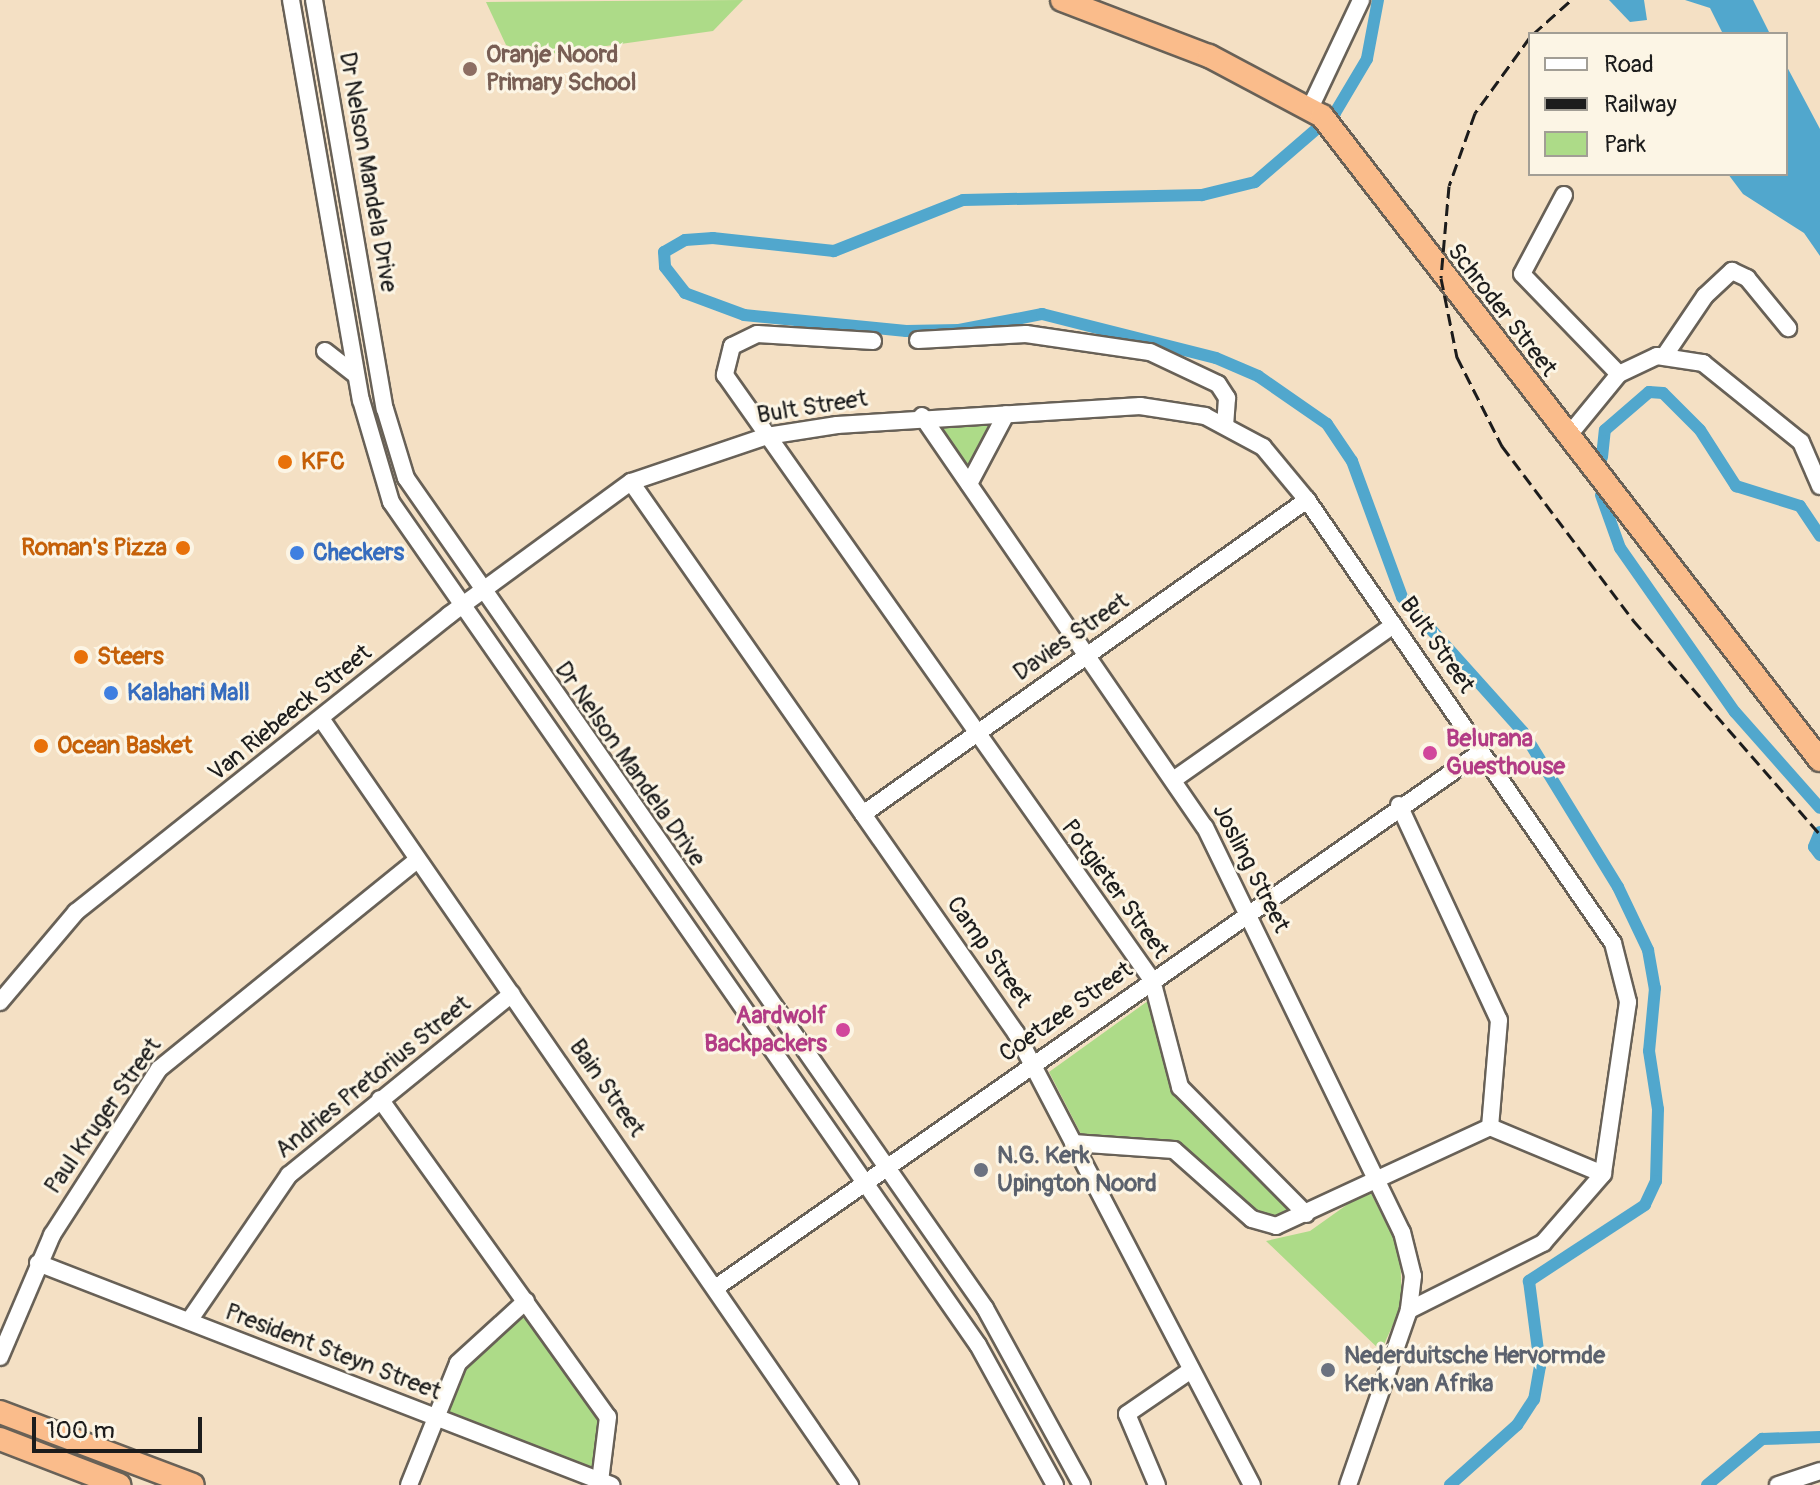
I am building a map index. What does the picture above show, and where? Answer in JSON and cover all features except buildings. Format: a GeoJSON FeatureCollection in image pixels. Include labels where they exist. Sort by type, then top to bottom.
{"type":"FeatureCollection","features":[{"type":"Feature","properties":{"kind":"highway","name":"Schroder Street"},"geometry":{"type":"LineString","coordinates":[[1062,0],[1209,56],[1322,116],[1820,760]]}},
{"type":"Feature","properties":{"kind":"highway"},"geometry":{"type":"LineString","coordinates":[[0,1412],[193,1485]]}},
{"type":"Feature","properties":{"kind":"highway"},"geometry":{"type":"LineString","coordinates":[[0,1439],[119,1485]]}},
{"type":"Feature","properties":{"kind":"street","name":"Dr Nelson Mandela Drive"},"geometry":{"type":"LineString","coordinates":[[291,0],[357,377],[385,489],[459,607],[978,1345],[1055,1485]]}},
{"type":"Feature","properties":{"kind":"street","name":"Dr Nelson Mandela Drive"},"geometry":{"type":"LineString","coordinates":[[314,0],[379,374],[406,478],[480,592],[884,1171],[985,1308],[1082,1485]]}},
{"type":"Feature","properties":{"kind":"street"},"geometry":{"type":"LineString","coordinates":[[1322,116],[1361,0]]}},
{"type":"Feature","properties":{"kind":"street"},"geometry":{"type":"LineString","coordinates":[[1564,195],[1522,274],[1619,374]]}},
{"type":"Feature","properties":{"kind":"street"},"geometry":{"type":"LineString","coordinates":[[1665,355],[1705,296],[1732,271],[1747,278],[1788,328]]}},
{"type":"Feature","properties":{"kind":"street"},"geometry":{"type":"LineString","coordinates":[[366,298],[351,339],[379,374]]}},
{"type":"Feature","properties":{"kind":"street","name":"Potgieter Street"},"geometry":{"type":"LineString","coordinates":[[873,341],[768,332],[738,341],[727,359],[726,377],[974,735],[1152,980],[1180,1087],[1306,1214]]}},
{"type":"Feature","properties":{"kind":"street"},"geometry":{"type":"LineString","coordinates":[[918,340],[1026,334],[1150,352],[1218,384],[1227,398],[1225,425]]}},
{"type":"Feature","properties":{"kind":"street"},"geometry":{"type":"LineString","coordinates":[[325,351],[357,377]]}},
{"type":"Feature","properties":{"kind":"street"},"geometry":{"type":"LineString","coordinates":[[1568,436],[1619,374],[1643,358],[1665,355],[1718,372],[1801,442],[1820,486]]}},
{"type":"Feature","properties":{"kind":"street","name":"Bult Street"},"geometry":{"type":"LineString","coordinates":[[631,482],[767,436],[922,416],[1152,406],[1225,425],[1263,447],[1307,500],[1619,956],[1628,1031],[1603,1174]]}},
{"type":"Feature","properties":{"kind":"street"},"geometry":{"type":"LineString","coordinates":[[969,484],[1006,414]]}},
{"type":"Feature","properties":{"kind":"street","name":"Josling Street"},"geometry":{"type":"LineString","coordinates":[[922,416],[1176,778],[1377,1177],[1410,1255],[1409,1310]]}},
{"type":"Feature","properties":{"kind":"street","name":"Van Riebeeck Street"},"geometry":{"type":"LineString","coordinates":[[0,1002],[76,912],[322,720],[459,607],[631,482]]}},
{"type":"Feature","properties":{"kind":"street","name":"Camp Street"},"geometry":{"type":"LineString","coordinates":[[631,482],[1034,1064],[1252,1485]]}},
{"type":"Feature","properties":{"kind":"street","name":"Davies Street"},"geometry":{"type":"LineString","coordinates":[[863,814],[1307,500]]}},
{"type":"Feature","properties":{"kind":"street"},"geometry":{"type":"LineString","coordinates":[[1176,778],[1394,625]]}},
{"type":"Feature","properties":{"kind":"street","name":"Bain Street"},"geometry":{"type":"LineString","coordinates":[[322,720],[417,860],[718,1286],[850,1485]]}},
{"type":"Feature","properties":{"kind":"street","name":"Coetzee Street"},"geometry":{"type":"LineString","coordinates":[[718,1286],[1399,805],[1481,752]]}},
{"type":"Feature","properties":{"kind":"street"},"geometry":{"type":"LineString","coordinates":[[1399,805],[1501,1027],[1490,1127]]}},
{"type":"Feature","properties":{"kind":"street","name":"Paul Kruger Street"},"geometry":{"type":"LineString","coordinates":[[0,1357],[38,1263],[168,1059],[417,860]]}},
{"type":"Feature","properties":{"kind":"street","name":"Andries Pretorius Street"},"geometry":{"type":"LineString","coordinates":[[189,1321],[289,1175],[512,994]]}},
{"type":"Feature","properties":{"kind":"street"},"geometry":{"type":"LineString","coordinates":[[380,1099],[608,1417],[605,1483]]}},
{"type":"Feature","properties":{"kind":"street"},"geometry":{"type":"LineString","coordinates":[[1073,1143],[1172,1149],[1257,1221],[1276,1226],[1490,1127],[1603,1174],[1543,1243],[1409,1310],[1348,1485]]}},
{"type":"Feature","properties":{"kind":"street","name":"President Steyn Street"},"geometry":{"type":"LineString","coordinates":[[38,1263],[605,1483]]}},
{"type":"Feature","properties":{"kind":"street"},"geometry":{"type":"LineString","coordinates":[[409,1485],[433,1416],[464,1354],[526,1301]]}},
{"type":"Feature","properties":{"kind":"street"},"geometry":{"type":"LineString","coordinates":[[1157,1485],[1127,1414],[1191,1370]]}},
{"type":"Feature","properties":{"kind":"street"},"geometry":{"type":"LineString","coordinates":[[1778,1485],[1820,1471]]}},
{"type":"Feature","properties":{"kind":"green space"},"geometry":{"type":"Polygon","coordinates":[[[743,0],[713,31],[535,56],[506,45],[486,2],[743,0]]]}},
{"type":"Feature","properties":{"kind":"green space"},"geometry":{"type":"Polygon","coordinates":[[[995,420],[967,475],[929,424],[995,420]]]}},
{"type":"Feature","properties":{"kind":"green space"},"geometry":{"type":"Polygon","coordinates":[[[1152,998],[1170,1085],[1295,1209],[1275,1220],[1259,1215],[1178,1145],[1082,1136],[1049,1072],[1152,998]]]}},
{"type":"Feature","properties":{"kind":"green space"},"geometry":{"type":"Polygon","coordinates":[[[1369,1189],[1400,1251],[1402,1305],[1381,1351],[1266,1241],[1310,1231],[1369,1189]]]}},
{"type":"Feature","properties":{"kind":"green space"},"geometry":{"type":"Polygon","coordinates":[[[528,1304],[609,1414],[596,1477],[437,1416],[453,1374],[528,1304]]]}},
{"type":"Feature","properties":{"kind":"water"},"geometry":{"type":"Polygon","coordinates":[[[1609,0],[1644,0],[1647,20],[1630,22],[1609,0]]]}},
{"type":"Feature","properties":{"kind":"water"},"geometry":{"type":"Polygon","coordinates":[[[1685,0],[1753,0],[1769,32],[1722,32],[1710,8],[1685,0]]]}},
{"type":"Feature","properties":{"kind":"water"},"geometry":{"type":"Polygon","coordinates":[[[1788,69],[1820,129],[1820,256],[1804,233],[1743,194],[1730,176],[1788,176],[1788,69]]]}},
{"type":"Feature","properties":{"kind":"waterway"},"geometry":{"type":"LineString","coordinates":[[1378,0],[1367,59],[1335,113],[1255,182],[1202,195],[963,200],[834,251],[713,238],[685,240],[664,252],[665,267],[685,293],[744,315],[906,331],[959,330],[1042,314],[1216,358],[1258,376],[1327,424],[1352,461],[1402,597],[1523,732],[1618,887],[1648,950],[1655,988],[1649,1051],[1658,1109],[1656,1181],[1645,1205],[1529,1281],[1540,1366],[1534,1399],[1517,1425],[1450,1485]]}},
{"type":"Feature","properties":{"kind":"waterway"},"geometry":{"type":"LineString","coordinates":[[1602,457],[1605,430],[1649,392],[1663,393],[1700,430],[1736,486],[1800,506],[1820,536]]}},
{"type":"Feature","properties":{"kind":"waterway"},"geometry":{"type":"LineString","coordinates":[[1601,495],[1620,548],[1735,712],[1820,808]]}},
{"type":"Feature","properties":{"kind":"waterway"},"geometry":{"type":"LineString","coordinates":[[1820,832],[1814,847],[1820,855]]}},
{"type":"Feature","properties":{"kind":"waterway"},"geometry":{"type":"LineString","coordinates":[[1707,1485],[1762,1439],[1820,1437]]}},
{"type":"Feature","properties":{"kind":"railway"},"geometry":{"type":"LineString","coordinates":[[1535,32],[1571,0]]}},
{"type":"Feature","properties":{"kind":"railway"},"geometry":{"type":"LineString","coordinates":[[1528,40],[1475,113],[1449,186],[1441,278],[1457,357],[1502,446],[1633,620],[1820,834]]}},
{"type":"Feature","properties":{"kind":"place","name":"Oranje Noord Primary School"},"geometry":{"type":"Point","coordinates":[470,69]}},
{"type":"Feature","properties":{"kind":"place","name":"KFC"},"geometry":{"type":"Point","coordinates":[285,462]}},
{"type":"Feature","properties":{"kind":"place","name":"Roman's Pizza"},"geometry":{"type":"Point","coordinates":[183,548]}},
{"type":"Feature","properties":{"kind":"place","name":"Checkers"},"geometry":{"type":"Point","coordinates":[297,553]}},
{"type":"Feature","properties":{"kind":"place","name":"Steers"},"geometry":{"type":"Point","coordinates":[81,657]}},
{"type":"Feature","properties":{"kind":"place","name":"Kalahari Mall"},"geometry":{"type":"Point","coordinates":[111,693]}},
{"type":"Feature","properties":{"kind":"place","name":"Ocean Basket"},"geometry":{"type":"Point","coordinates":[41,746]}},
{"type":"Feature","properties":{"kind":"place","name":"Belurana Guesthouse"},"geometry":{"type":"Point","coordinates":[1430,753]}},
{"type":"Feature","properties":{"kind":"place","name":"Aardwolf Backpackers"},"geometry":{"type":"Point","coordinates":[843,1030]}},
{"type":"Feature","properties":{"kind":"place","name":"N.G. Kerk Upington Noord"},"geometry":{"type":"Point","coordinates":[981,1170]}},
{"type":"Feature","properties":{"kind":"place","name":"Nederduitsche Hervormde Kerk van Afrika"},"geometry":{"type":"Point","coordinates":[1328,1370]}}]}
